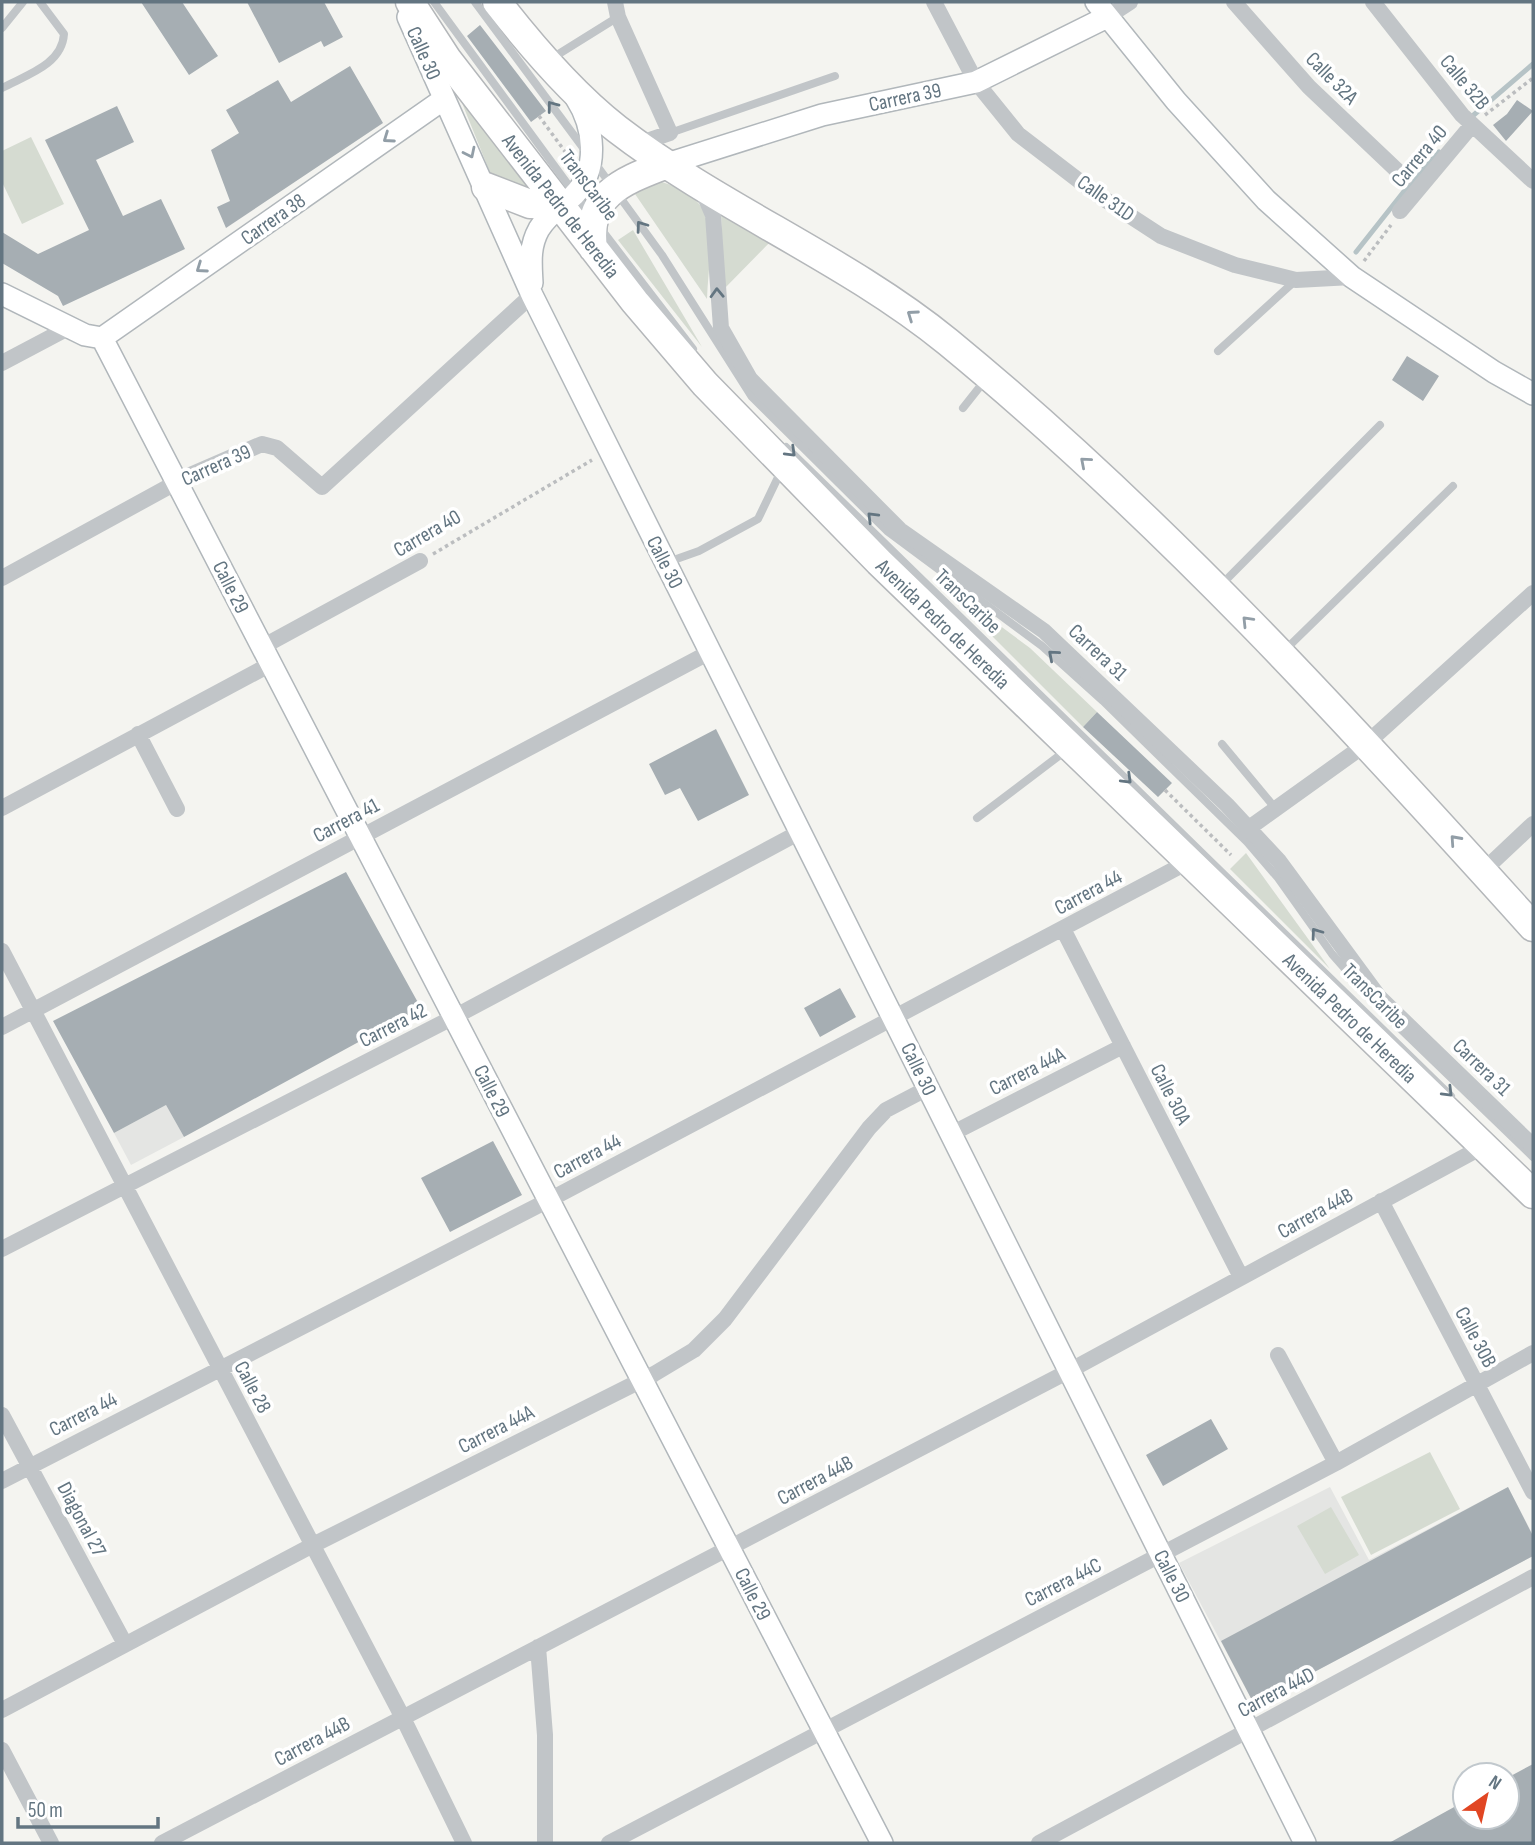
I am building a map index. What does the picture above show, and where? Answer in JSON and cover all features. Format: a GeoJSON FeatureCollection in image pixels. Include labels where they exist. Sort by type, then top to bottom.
{"type":"FeatureCollection","features":[{"type":"Feature","properties":{"kind":"highway","name":"Avenida Pedro de Heredia"},"geometry":{"type":"LineString","coordinates":[[410,2],[447,59],[568,200],[593,248],[671,345],[1070,747],[1533,1194]]}},
{"type":"Feature","properties":{"kind":"highway"},"geometry":{"type":"LineString","coordinates":[[497,2],[548,61],[603,118],[679,171],[882,295],[939,335],[1130,502],[1366,744],[1533,927]]}},
{"type":"Feature","properties":{"kind":"highway"},"geometry":{"type":"LineString","coordinates":[[593,248],[594,218],[613,189],[679,171]]}},
{"type":"Feature","properties":{"kind":"highway"},"geometry":{"type":"LineString","coordinates":[[486,187],[514,200],[568,200]]}},
{"type":"Feature","properties":{"kind":"street","name":"Calle 30"},"geometry":{"type":"LineString","coordinates":[[401,2],[532,295],[1305,1843]]}},
{"type":"Feature","properties":{"kind":"street","name":"Calle 31D"},"geometry":{"type":"LineString","coordinates":[[934,2],[976,82],[1018,134],[1095,193],[1161,236],[1235,265],[1296,280],[1352,277]]}},
{"type":"Feature","properties":{"kind":"street","name":"Carrera 39"},"geometry":{"type":"LineString","coordinates":[[679,171],[822,115],[976,82],[1101,9],[1130,2]]}},
{"type":"Feature","properties":{"kind":"street","name":"Calle 32A"},"geometry":{"type":"LineString","coordinates":[[1234,2],[1309,87],[1405,178]]}},
{"type":"Feature","properties":{"kind":"street","name":"Calle 32B"},"geometry":{"type":"LineString","coordinates":[[1373,2],[1468,121],[1533,181]]}},
{"type":"Feature","properties":{"kind":"street"},"geometry":{"type":"LineString","coordinates":[[616,9],[670,133],[638,144]]}},
{"type":"Feature","properties":{"kind":"street"},"geometry":{"type":"LineString","coordinates":[[1101,9],[1176,101],[1266,200],[1352,277],[1494,372],[1533,394]]}},
{"type":"Feature","properties":{"kind":"street"},"geometry":{"type":"LineString","coordinates":[[548,61],[578,102],[588,126],[593,160]]}},
{"type":"Feature","properties":{"kind":"street","name":"Carrera 38"},"geometry":{"type":"LineString","coordinates":[[102,338],[444,99]]}},
{"type":"Feature","properties":{"kind":"street","name":"Carrera 40"},"geometry":{"type":"LineString","coordinates":[[1400,211],[1468,121]]}},
{"type":"Feature","properties":{"kind":"street","name":"Calle 30"},"geometry":{"type":"LineString","coordinates":[[532,295],[530,260],[533,244],[549,215],[568,200],[593,160]]}},
{"type":"Feature","properties":{"kind":"street","name":"Carrera 31"},"geometry":{"type":"LineString","coordinates":[[679,171],[712,208],[721,328],[750,379],[900,530],[1044,631],[1250,828],[1279,861],[1379,997],[1533,1146]]}},
{"type":"Feature","properties":{"kind":"street"},"geometry":{"type":"LineString","coordinates":[[2,294],[85,335],[102,338]]}},
{"type":"Feature","properties":{"kind":"street","name":"Carrera 39"},"geometry":{"type":"LineString","coordinates":[[2,578],[176,482],[262,444],[277,448],[322,487],[532,295]]}},
{"type":"Feature","properties":{"kind":"street"},"geometry":{"type":"LineString","coordinates":[[2,363],[70,327]]}},
{"type":"Feature","properties":{"kind":"street","name":"Calle 29"},"geometry":{"type":"LineString","coordinates":[[102,338],[882,1843]]}},
{"type":"Feature","properties":{"kind":"street","name":"Carrera 40"},"geometry":{"type":"LineString","coordinates":[[2,807],[138,734],[420,561]]}},
{"type":"Feature","properties":{"kind":"street"},"geometry":{"type":"LineString","coordinates":[[1250,828],[1366,744],[1533,593]]}},
{"type":"Feature","properties":{"kind":"street","name":"Carrera 41"},"geometry":{"type":"LineString","coordinates":[[2,1027],[710,652]]}},
{"type":"Feature","properties":{"kind":"street"},"geometry":{"type":"LineString","coordinates":[[138,734],[177,809]]}},
{"type":"Feature","properties":{"kind":"street"},"geometry":{"type":"LineString","coordinates":[[1483,871],[1533,824]]}},
{"type":"Feature","properties":{"kind":"street","name":"Carrera 42"},"geometry":{"type":"LineString","coordinates":[[2,1249],[454,1017],[800,832]]}},
{"type":"Feature","properties":{"kind":"street","name":"Carrera 44"},"geometry":{"type":"LineString","coordinates":[[2,1481],[549,1200],[1188,862]]}},
{"type":"Feature","properties":{"kind":"street","name":"Calle 30A"},"geometry":{"type":"LineString","coordinates":[[1063,929],[1241,1277]]}},
{"type":"Feature","properties":{"kind":"street","name":"Calle 28"},"geometry":{"type":"LineString","coordinates":[[2,951],[403,1718],[464,1843]]}},
{"type":"Feature","properties":{"kind":"street","name":"Carrera 44A"},"geometry":{"type":"LineString","coordinates":[[951,1134],[1123,1046]]}},
{"type":"Feature","properties":{"kind":"street","name":"Carrera 44A"},"geometry":{"type":"LineString","coordinates":[[2,1710],[313,1545],[641,1380],[694,1350],[714,1332],[869,1128],[886,1110],[928,1088]]}},
{"type":"Feature","properties":{"kind":"street","name":"Carrera 44B"},"geometry":{"type":"LineString","coordinates":[[162,1843],[1069,1371],[1484,1146]]}},
{"type":"Feature","properties":{"kind":"street","name":"Calle 30B"},"geometry":{"type":"LineString","coordinates":[[1381,1201],[1533,1492]]}},
{"type":"Feature","properties":{"kind":"street","name":"Carrera 44C"},"geometry":{"type":"LineString","coordinates":[[609,1843],[1336,1463],[1533,1353]]}},
{"type":"Feature","properties":{"kind":"street"},"geometry":{"type":"LineString","coordinates":[[1278,1355],[1336,1463]]}},
{"type":"Feature","properties":{"kind":"street","name":"Diagonal 27"},"geometry":{"type":"LineString","coordinates":[[2,1415],[125,1644]]}},
{"type":"Feature","properties":{"kind":"street","name":"Carrera 44D"},"geometry":{"type":"LineString","coordinates":[[1039,1843],[1533,1577]]}},
{"type":"Feature","properties":{"kind":"street"},"geometry":{"type":"LineString","coordinates":[[538,1647],[545,1735],[545,1843]]}},
{"type":"Feature","properties":{"kind":"street"},"geometry":{"type":"LineString","coordinates":[[2,1750],[51,1843]]}},
{"type":"Feature","properties":{"kind":"lane"},"geometry":{"type":"LineString","coordinates":[[2,28],[23,2]]}},
{"type":"Feature","properties":{"kind":"lane"},"geometry":{"type":"LineString","coordinates":[[2,88],[55,59],[63,47],[64,34],[40,2]]}},
{"type":"Feature","properties":{"kind":"lane","name":"TransCaribe"},"geometry":{"type":"LineString","coordinates":[[433,2],[568,200],[594,218],[647,293],[700,356]]}},
{"type":"Feature","properties":{"kind":"lane","name":"TransCaribe"},"geometry":{"type":"LineString","coordinates":[[475,2],[662,255],[752,397],[887,531],[1042,646],[1113,711],[1262,858],[1332,954],[1384,1013],[1533,1157]]}},
{"type":"Feature","properties":{"kind":"lane"},"geometry":{"type":"LineString","coordinates":[[548,61],[616,9]]}},
{"type":"Feature","properties":{"kind":"lane"},"geometry":{"type":"LineString","coordinates":[[670,133],[835,76]]}},
{"type":"Feature","properties":{"kind":"lane"},"geometry":{"type":"LineString","coordinates":[[1218,351],[1296,280]]}},
{"type":"Feature","properties":{"kind":"lane"},"geometry":{"type":"LineString","coordinates":[[963,408],[988,377]]}},
{"type":"Feature","properties":{"kind":"lane"},"geometry":{"type":"LineString","coordinates":[[1217,590],[1380,425]]}},
{"type":"Feature","properties":{"kind":"lane"},"geometry":{"type":"LineString","coordinates":[[666,563],[699,551],[758,519],[782,454]]}},
{"type":"Feature","properties":{"kind":"lane","name":"TransCaribe"},"geometry":{"type":"LineString","coordinates":[[782,454],[1463,1107]]}},
{"type":"Feature","properties":{"kind":"lane"},"geometry":{"type":"LineString","coordinates":[[1280,655],[1453,485]]}},
{"type":"Feature","properties":{"kind":"lane"},"geometry":{"type":"LineString","coordinates":[[1222,744],[1276,809]]}},
{"type":"Feature","properties":{"kind":"lane"},"geometry":{"type":"LineString","coordinates":[[977,818],[1070,747]]}},
{"type":"Feature","properties":{"kind":"path","name":"Carrera 40"},"geometry":{"type":"LineString","coordinates":[[1468,121],[1533,78]]}},
{"type":"Feature","properties":{"kind":"path"},"geometry":{"type":"LineString","coordinates":[[539,116],[569,157]]}},
{"type":"Feature","properties":{"kind":"path","name":"Carrera 40"},"geometry":{"type":"LineString","coordinates":[[1378,243],[1400,211]]}},
{"type":"Feature","properties":{"kind":"path","name":"Carrera 40"},"geometry":{"type":"LineString","coordinates":[[420,561],[610,450]]}},
{"type":"Feature","properties":{"kind":"path"},"geometry":{"type":"LineString","coordinates":[[1165,790],[1231,855]]}},
{"type":"Feature","properties":{"kind":"shaded area"},"geometry":{"type":"Polygon","coordinates":[[[452,78],[538,192],[497,190],[452,78]]]}},
{"type":"Feature","properties":{"kind":"shaded area"},"geometry":{"type":"Polygon","coordinates":[[[31,137],[64,204],[22,224],[2,182],[2,151],[31,137]]]}},
{"type":"Feature","properties":{"kind":"shaded area"},"geometry":{"type":"Polygon","coordinates":[[[662,182],[682,190],[696,201],[705,213],[711,243],[707,299],[635,194],[648,183],[662,182]]]}},
{"type":"Feature","properties":{"kind":"shaded area"},"geometry":{"type":"Polygon","coordinates":[[[721,211],[773,239],[724,289],[721,211]]]}},
{"type":"Feature","properties":{"kind":"shaded area"},"geometry":{"type":"Polygon","coordinates":[[[633,230],[702,347],[618,240],[633,230]]]}},
{"type":"Feature","properties":{"kind":"shaded area"},"geometry":{"type":"Polygon","coordinates":[[[980,611],[1030,648],[1097,712],[1083,727],[973,617],[980,611]]]}},
{"type":"Feature","properties":{"kind":"shaded area"},"geometry":{"type":"Polygon","coordinates":[[[1246,853],[1330,969],[1230,869],[1246,853]]]}},
{"type":"Feature","properties":{"kind":"shaded area"},"geometry":{"type":"Polygon","coordinates":[[[166,1105],[184,1137],[131,1165],[114,1133],[166,1105]]]}},
{"type":"Feature","properties":{"kind":"shaded area"},"geometry":{"type":"Polygon","coordinates":[[[1430,1452],[1460,1509],[1371,1555],[1341,1497],[1430,1452]]]}},
{"type":"Feature","properties":{"kind":"shaded area"},"geometry":{"type":"Polygon","coordinates":[[[1330,1487],[1369,1560],[1508,1487],[1533,1535],[1533,1556],[1254,1704],[1179,1563],[1330,1487]]]}},
{"type":"Feature","properties":{"kind":"shaded area"},"geometry":{"type":"Polygon","coordinates":[[[1331,1507],[1359,1555],[1325,1574],[1297,1526],[1331,1507]]]}},
{"type":"Feature","properties":{"kind":"building"},"geometry":{"type":"Polygon","coordinates":[[[141,2],[182,2],[218,56],[189,75],[141,2]]]}},
{"type":"Feature","properties":{"kind":"building"},"geometry":{"type":"Polygon","coordinates":[[[247,2],[324,2],[343,37],[324,47],[321,41],[279,63],[247,2]]]}},
{"type":"Feature","properties":{"kind":"building"},"geometry":{"type":"Polygon","coordinates":[[[480,25],[546,111],[531,122],[467,36],[480,25]]]}},
{"type":"Feature","properties":{"kind":"building"},"geometry":{"type":"Polygon","coordinates":[[[350,66],[383,123],[226,228],[217,207],[230,201],[211,150],[239,133],[226,110],[278,80],[291,102],[350,66]]]}},
{"type":"Feature","properties":{"kind":"building"},"geometry":{"type":"Polygon","coordinates":[[[1517,100],[1533,111],[1506,141],[1493,125],[1507,114],[1517,100]]]}},
{"type":"Feature","properties":{"kind":"building"},"geometry":{"type":"Polygon","coordinates":[[[117,106],[134,142],[96,160],[123,216],[161,199],[185,249],[63,306],[58,296],[2,263],[2,232],[38,254],[89,230],[45,140],[117,106]]]}},
{"type":"Feature","properties":{"kind":"building"},"geometry":{"type":"Polygon","coordinates":[[[1407,356],[1439,376],[1423,401],[1392,380],[1407,356]]]}},
{"type":"Feature","properties":{"kind":"building"},"geometry":{"type":"Polygon","coordinates":[[[1097,712],[1172,783],[1158,797],[1083,727],[1097,712]]]}},
{"type":"Feature","properties":{"kind":"building"},"geometry":{"type":"Polygon","coordinates":[[[716,729],[749,795],[698,821],[680,788],[665,795],[649,764],[716,729]]]}},
{"type":"Feature","properties":{"kind":"building"},"geometry":{"type":"Polygon","coordinates":[[[346,872],[421,1008],[184,1137],[166,1105],[114,1133],[53,1021],[346,872]]]}},
{"type":"Feature","properties":{"kind":"building"},"geometry":{"type":"Polygon","coordinates":[[[840,988],[856,1017],[820,1037],[804,1008],[840,988]]]}},
{"type":"Feature","properties":{"kind":"building"},"geometry":{"type":"Polygon","coordinates":[[[493,1141],[522,1195],[450,1232],[421,1178],[493,1141]]]}},
{"type":"Feature","properties":{"kind":"building"},"geometry":{"type":"Polygon","coordinates":[[[1211,1419],[1228,1449],[1163,1486],[1146,1455],[1211,1419]]]}},
{"type":"Feature","properties":{"kind":"building"},"geometry":{"type":"Polygon","coordinates":[[[1508,1487],[1533,1536],[1533,1556],[1254,1704],[1221,1641],[1508,1487]]]}},
{"type":"Feature","properties":{"kind":"building"},"geometry":{"type":"Polygon","coordinates":[[[1533,1764],[1533,1843],[1389,1843],[1451,1809],[1451,1831],[1521,1831],[1521,1770],[1533,1764]]]}},
{"type":"Feature","properties":{"kind":"waterway"},"geometry":{"type":"LineString","coordinates":[[1469,119],[1533,64]]}},
{"type":"Feature","properties":{"kind":"waterway"},"geometry":{"type":"LineString","coordinates":[[1356,252],[1413,180],[1439,152]]}}]}
